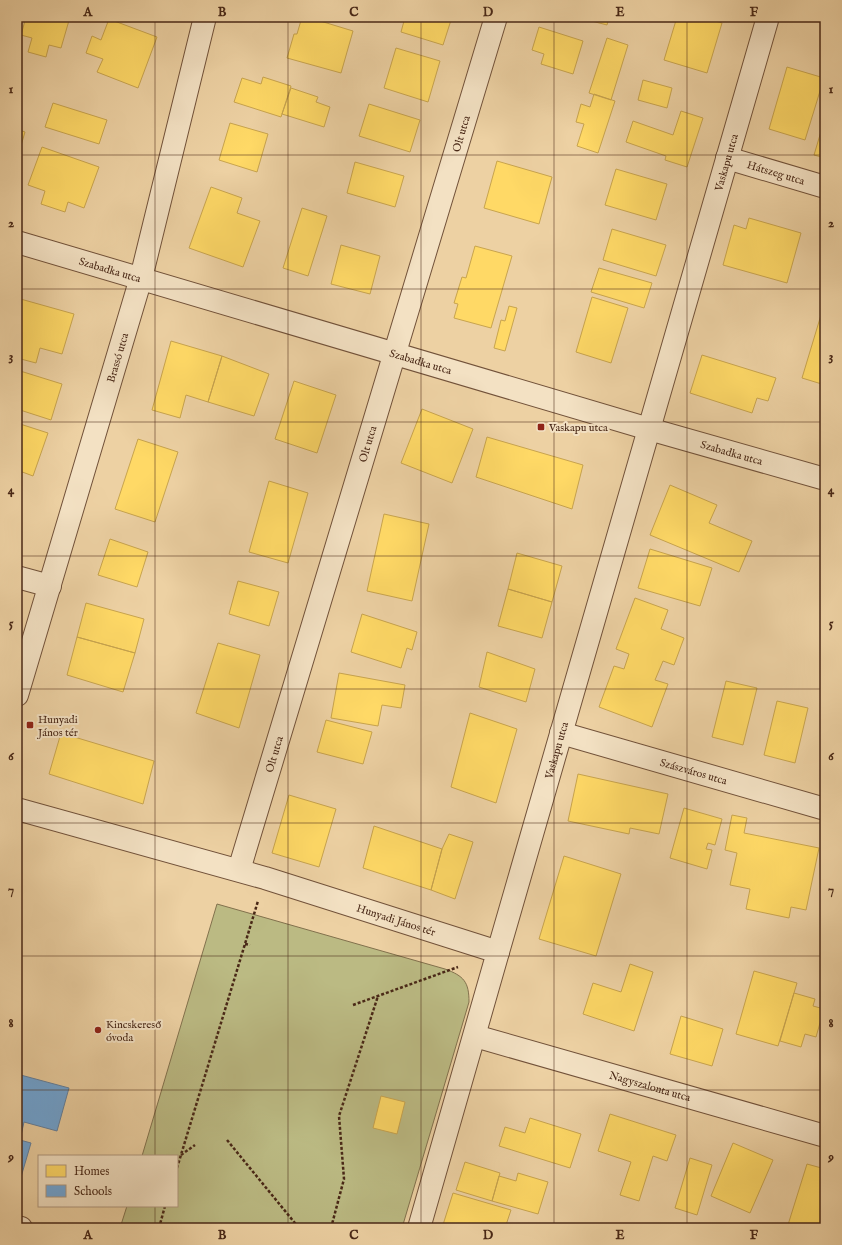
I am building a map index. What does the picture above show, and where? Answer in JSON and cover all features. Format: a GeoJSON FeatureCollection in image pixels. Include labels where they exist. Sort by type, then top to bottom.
{"type":"FeatureCollection","features":[{"type":"Feature","properties":{"kind":"street","name":"Brassó utca"},"geometry":{"type":"LineString","coordinates":[[17,695],[141,278],[205,17]]}},
{"type":"Feature","properties":{"kind":"street","name":"Olt utca"},"geometry":{"type":"LineString","coordinates":[[239,870],[496,17]]}},
{"type":"Feature","properties":{"kind":"street","name":"Vaskapu utca"},"geometry":{"type":"LineString","coordinates":[[498,952],[768,17]]}},
{"type":"Feature","properties":{"kind":"street","name":"Hátszeg utca"},"geometry":{"type":"LineString","coordinates":[[727,158],[825,187]]}},
{"type":"Feature","properties":{"kind":"street","name":"Szabadka utca"},"geometry":{"type":"LineString","coordinates":[[17,242],[648,429],[825,479]]}},
{"type":"Feature","properties":{"kind":"street"},"geometry":{"type":"LineString","coordinates":[[17,577],[50,586]]}},
{"type":"Feature","properties":{"kind":"street","name":"Szászváros utca"},"geometry":{"type":"LineString","coordinates":[[561,733],[825,809]]}},
{"type":"Feature","properties":{"kind":"street","name":"Hunyadi János tér"},"geometry":{"type":"LineString","coordinates":[[17,808],[239,870],[498,952]]}},
{"type":"Feature","properties":{"kind":"street"},"geometry":{"type":"LineString","coordinates":[[419,1228],[498,952]]}},
{"type":"Feature","properties":{"kind":"street","name":"Nagyszalonta utca"},"geometry":{"type":"LineString","coordinates":[[474,1036],[825,1136]]}},
{"type":"Feature","properties":{"kind":"street"},"geometry":{"type":"LineString","coordinates":[[17,1227],[21,1228]]}},
{"type":"Feature","properties":{"kind":"path"},"geometry":{"type":"LineString","coordinates":[[178,1165],[264,878]]}},
{"type":"Feature","properties":{"kind":"path"},"geometry":{"type":"LineString","coordinates":[[245,944],[250,945]]}},
{"type":"Feature","properties":{"kind":"path"},"geometry":{"type":"LineString","coordinates":[[353,1005],[462,966]]}},
{"type":"Feature","properties":{"kind":"path"},"geometry":{"type":"LineString","coordinates":[[331,1228],[344,1179],[339,1116],[378,996]]}},
{"type":"Feature","properties":{"kind":"path"},"geometry":{"type":"LineString","coordinates":[[197,1104],[200,1108]]}},
{"type":"Feature","properties":{"kind":"path"},"geometry":{"type":"LineString","coordinates":[[227,1140],[299,1228]]}},
{"type":"Feature","properties":{"kind":"path"},"geometry":{"type":"LineString","coordinates":[[181,1155],[195,1145]]}},
{"type":"Feature","properties":{"kind":"path"},"geometry":{"type":"LineString","coordinates":[[159,1228],[166,1207]]}},
{"type":"Feature","properties":{"kind":"shaded area"},"geometry":{"type":"Polygon","coordinates":[[[217,904],[445,969],[457,974],[464,981],[468,989],[469,1002],[402,1228],[120,1228],[127,1207],[178,1207],[178,1155],[142,1155],[217,904]]]}},
{"type":"Feature","properties":{"kind":"building: Homes"},"geometry":{"type":"Polygon","coordinates":[[[26,17],[70,17],[61,48],[49,45],[46,57],[28,52],[32,38],[21,35],[26,17]]]}},
{"type":"Feature","properties":{"kind":"building: Homes"},"geometry":{"type":"Polygon","coordinates":[[[302,17],[307,17],[353,31],[341,73],[287,58],[294,34],[297,34],[302,17]]]}},
{"type":"Feature","properties":{"kind":"building: Homes"},"geometry":{"type":"Polygon","coordinates":[[[399,17],[452,17],[443,45],[401,32],[404,21],[399,20],[399,17]]]}},
{"type":"Feature","properties":{"kind":"building: Homes"},"geometry":{"type":"Polygon","coordinates":[[[576,17],[609,17],[607,25],[576,17]]]}},
{"type":"Feature","properties":{"kind":"building: Homes"},"geometry":{"type":"Polygon","coordinates":[[[677,17],[702,17],[722,23],[707,73],[664,60],[677,17]]]}},
{"type":"Feature","properties":{"kind":"building: Homes"},"geometry":{"type":"Polygon","coordinates":[[[109,19],[157,37],[138,88],[97,72],[103,59],[86,53],[92,36],[101,40],[109,19]]]}},
{"type":"Feature","properties":{"kind":"building: Homes"},"geometry":{"type":"Polygon","coordinates":[[[539,27],[583,41],[573,74],[541,64],[544,54],[532,50],[539,27]]]}},
{"type":"Feature","properties":{"kind":"building: Homes"},"geometry":{"type":"Polygon","coordinates":[[[607,38],[628,45],[611,100],[589,93],[607,38]]]}},
{"type":"Feature","properties":{"kind":"building: Homes"},"geometry":{"type":"Polygon","coordinates":[[[396,48],[440,61],[428,102],[384,88],[396,48]]]}},
{"type":"Feature","properties":{"kind":"building: Homes"},"geometry":{"type":"Polygon","coordinates":[[[787,67],[824,78],[805,140],[769,129],[787,67]]]}},
{"type":"Feature","properties":{"kind":"building: Homes"},"geometry":{"type":"Polygon","coordinates":[[[263,77],[291,86],[281,117],[234,102],[242,78],[261,84],[263,77]]]}},
{"type":"Feature","properties":{"kind":"building: Homes"},"geometry":{"type":"Polygon","coordinates":[[[643,80],[672,88],[667,108],[638,100],[643,80]]]}},
{"type":"Feature","properties":{"kind":"building: Homes"},"geometry":{"type":"Polygon","coordinates":[[[291,88],[318,97],[316,102],[330,107],[324,127],[282,114],[291,88]]]}},
{"type":"Feature","properties":{"kind":"building: Homes"},"geometry":{"type":"Polygon","coordinates":[[[594,94],[615,101],[598,153],[577,146],[584,124],[576,122],[581,104],[590,107],[594,94]]]}},
{"type":"Feature","properties":{"kind":"building: Homes"},"geometry":{"type":"Polygon","coordinates":[[[53,103],[107,120],[99,144],[45,127],[53,103]]]}},
{"type":"Feature","properties":{"kind":"building: Homes"},"geometry":{"type":"Polygon","coordinates":[[[369,104],[420,120],[410,152],[359,136],[369,104]]]}},
{"type":"Feature","properties":{"kind":"building: Homes"},"geometry":{"type":"Polygon","coordinates":[[[681,111],[703,118],[687,167],[665,160],[666,156],[626,142],[633,121],[673,135],[681,111]]]}},
{"type":"Feature","properties":{"kind":"building: Homes"},"geometry":{"type":"Polygon","coordinates":[[[825,118],[825,158],[814,155],[825,118]]]}},
{"type":"Feature","properties":{"kind":"building: Homes"},"geometry":{"type":"Polygon","coordinates":[[[230,123],[268,134],[257,172],[219,160],[230,123]]]}},
{"type":"Feature","properties":{"kind":"building: Homes"},"geometry":{"type":"Polygon","coordinates":[[[17,129],[25,132],[17,159],[17,129]]]}},
{"type":"Feature","properties":{"kind":"building: Homes"},"geometry":{"type":"Polygon","coordinates":[[[42,147],[99,167],[84,208],[68,202],[65,212],[41,204],[45,191],[28,185],[42,147]]]}},
{"type":"Feature","properties":{"kind":"building: Homes"},"geometry":{"type":"Polygon","coordinates":[[[497,161],[552,177],[539,224],[484,208],[497,161]]]}},
{"type":"Feature","properties":{"kind":"building: Homes"},"geometry":{"type":"Polygon","coordinates":[[[355,162],[404,176],[395,207],[347,193],[355,162]]]}},
{"type":"Feature","properties":{"kind":"building: Homes"},"geometry":{"type":"Polygon","coordinates":[[[616,169],[667,184],[656,220],[605,205],[616,169]]]}},
{"type":"Feature","properties":{"kind":"building: Homes"},"geometry":{"type":"Polygon","coordinates":[[[211,187],[242,198],[237,213],[260,221],[243,267],[189,248],[211,187]]]}},
{"type":"Feature","properties":{"kind":"building: Homes"},"geometry":{"type":"Polygon","coordinates":[[[302,208],[327,216],[308,276],[283,268],[302,208]]]}},
{"type":"Feature","properties":{"kind":"building: Homes"},"geometry":{"type":"Polygon","coordinates":[[[749,218],[801,233],[787,283],[723,265],[734,225],[746,229],[749,218]]]}},
{"type":"Feature","properties":{"kind":"building: Homes"},"geometry":{"type":"Polygon","coordinates":[[[612,229],[666,245],[656,276],[603,260],[612,229]]]}},
{"type":"Feature","properties":{"kind":"building: Homes"},"geometry":{"type":"Polygon","coordinates":[[[341,245],[380,256],[370,294],[331,284],[341,245]]]}},
{"type":"Feature","properties":{"kind":"building: Homes"},"geometry":{"type":"Polygon","coordinates":[[[475,246],[512,256],[491,328],[454,318],[458,304],[454,303],[462,277],[466,278],[475,246]]]}},
{"type":"Feature","properties":{"kind":"building: Homes"},"geometry":{"type":"Polygon","coordinates":[[[599,268],[652,283],[644,308],[591,292],[599,268]]]}},
{"type":"Feature","properties":{"kind":"building: Homes"},"geometry":{"type":"Polygon","coordinates":[[[592,297],[628,308],[611,363],[576,352],[592,297]]]}},
{"type":"Feature","properties":{"kind":"building: Homes"},"geometry":{"type":"Polygon","coordinates":[[[17,298],[74,314],[62,354],[40,348],[36,363],[17,358],[17,298]]]}},
{"type":"Feature","properties":{"kind":"building: Homes"},"geometry":{"type":"Polygon","coordinates":[[[824,305],[825,306],[825,385],[802,378],[824,305]]]}},
{"type":"Feature","properties":{"kind":"building: Homes"},"geometry":{"type":"Polygon","coordinates":[[[509,306],[517,308],[505,351],[494,348],[501,320],[505,321],[509,306]]]}},
{"type":"Feature","properties":{"kind":"building: Homes"},"geometry":{"type":"Polygon","coordinates":[[[171,341],[222,356],[208,402],[186,395],[180,418],[152,410],[171,341]]]}},
{"type":"Feature","properties":{"kind":"building: Homes"},"geometry":{"type":"Polygon","coordinates":[[[702,355],[776,378],[768,401],[757,398],[752,413],[690,393],[702,355]]]}},
{"type":"Feature","properties":{"kind":"building: Homes"},"geometry":{"type":"Polygon","coordinates":[[[222,356],[269,374],[254,416],[208,402],[222,356]]]}},
{"type":"Feature","properties":{"kind":"building: Homes"},"geometry":{"type":"Polygon","coordinates":[[[17,370],[62,384],[51,420],[17,409],[17,370]]]}},
{"type":"Feature","properties":{"kind":"building: Homes"},"geometry":{"type":"Polygon","coordinates":[[[294,381],[336,395],[317,453],[275,439],[294,381]]]}},
{"type":"Feature","properties":{"kind":"building: Homes"},"geometry":{"type":"Polygon","coordinates":[[[422,409],[473,429],[452,483],[401,463],[422,409]]]}},
{"type":"Feature","properties":{"kind":"building: Homes"},"geometry":{"type":"Polygon","coordinates":[[[17,423],[48,433],[33,476],[17,470],[17,423]]]}},
{"type":"Feature","properties":{"kind":"building: Homes"},"geometry":{"type":"Polygon","coordinates":[[[487,437],[583,465],[572,509],[476,477],[487,437]]]}},
{"type":"Feature","properties":{"kind":"building: Homes"},"geometry":{"type":"Polygon","coordinates":[[[138,439],[178,452],[155,522],[115,509],[138,439]]]}},
{"type":"Feature","properties":{"kind":"building: Homes"},"geometry":{"type":"Polygon","coordinates":[[[269,481],[308,493],[288,563],[249,552],[269,481]]]}},
{"type":"Feature","properties":{"kind":"building: Homes"},"geometry":{"type":"Polygon","coordinates":[[[670,485],[717,505],[709,523],[752,541],[739,572],[650,535],[670,485]]]}},
{"type":"Feature","properties":{"kind":"building: Homes"},"geometry":{"type":"Polygon","coordinates":[[[384,514],[429,524],[412,601],[367,591],[384,514]]]}},
{"type":"Feature","properties":{"kind":"building: Homes"},"geometry":{"type":"Polygon","coordinates":[[[110,539],[148,552],[137,587],[98,575],[110,539]]]}},
{"type":"Feature","properties":{"kind":"building: Homes"},"geometry":{"type":"Polygon","coordinates":[[[650,549],[712,568],[700,606],[638,588],[650,549]]]}},
{"type":"Feature","properties":{"kind":"building: Homes"},"geometry":{"type":"Polygon","coordinates":[[[517,553],[562,566],[552,602],[508,589],[517,553]]]}},
{"type":"Feature","properties":{"kind":"building: Homes"},"geometry":{"type":"Polygon","coordinates":[[[238,581],[279,592],[269,626],[229,614],[238,581]]]}},
{"type":"Feature","properties":{"kind":"building: Homes"},"geometry":{"type":"Polygon","coordinates":[[[508,589],[552,602],[542,638],[498,626],[508,589]]]}},
{"type":"Feature","properties":{"kind":"building: Homes"},"geometry":{"type":"Polygon","coordinates":[[[635,598],[668,610],[661,629],[684,638],[674,665],[663,661],[655,680],[668,684],[652,727],[599,707],[614,666],[624,669],[629,654],[616,649],[635,598]]]}},
{"type":"Feature","properties":{"kind":"building: Homes"},"geometry":{"type":"Polygon","coordinates":[[[86,603],[144,619],[135,653],[77,637],[86,603]]]}},
{"type":"Feature","properties":{"kind":"building: Homes"},"geometry":{"type":"Polygon","coordinates":[[[362,614],[417,632],[412,650],[407,648],[401,668],[351,652],[362,614]]]}},
{"type":"Feature","properties":{"kind":"building: Homes"},"geometry":{"type":"Polygon","coordinates":[[[77,637],[135,653],[123,692],[67,675],[77,637]]]}},
{"type":"Feature","properties":{"kind":"building: Homes"},"geometry":{"type":"Polygon","coordinates":[[[218,643],[260,655],[239,728],[196,713],[218,643]]]}},
{"type":"Feature","properties":{"kind":"building: Homes"},"geometry":{"type":"Polygon","coordinates":[[[487,652],[535,669],[526,702],[479,687],[487,652]]]}},
{"type":"Feature","properties":{"kind":"building: Homes"},"geometry":{"type":"Polygon","coordinates":[[[339,673],[405,685],[401,708],[382,705],[378,726],[331,718],[339,673]]]}},
{"type":"Feature","properties":{"kind":"building: Homes"},"geometry":{"type":"Polygon","coordinates":[[[726,681],[757,688],[743,745],[712,737],[726,681]]]}},
{"type":"Feature","properties":{"kind":"building: Homes"},"geometry":{"type":"Polygon","coordinates":[[[777,701],[808,708],[795,763],[764,755],[777,701]]]}},
{"type":"Feature","properties":{"kind":"building: Homes"},"geometry":{"type":"Polygon","coordinates":[[[470,713],[517,729],[496,803],[451,787],[470,713]]]}},
{"type":"Feature","properties":{"kind":"building: Homes"},"geometry":{"type":"Polygon","coordinates":[[[326,720],[372,732],[363,764],[317,752],[326,720]]]}},
{"type":"Feature","properties":{"kind":"building: Homes"},"geometry":{"type":"Polygon","coordinates":[[[61,733],[154,761],[143,804],[49,774],[61,733]]]}},
{"type":"Feature","properties":{"kind":"building: Homes"},"geometry":{"type":"Polygon","coordinates":[[[578,774],[668,794],[659,834],[630,828],[629,834],[568,821],[578,774]]]}},
{"type":"Feature","properties":{"kind":"building: Homes"},"geometry":{"type":"Polygon","coordinates":[[[289,795],[336,809],[319,867],[272,853],[289,795]]]}},
{"type":"Feature","properties":{"kind":"building: Homes"},"geometry":{"type":"Polygon","coordinates":[[[684,808],[722,819],[715,845],[708,843],[706,849],[712,850],[707,869],[670,858],[684,808]]]}},
{"type":"Feature","properties":{"kind":"building: Homes"},"geometry":{"type":"Polygon","coordinates":[[[732,815],[747,818],[744,833],[819,848],[806,910],[791,907],[789,918],[746,909],[750,889],[730,885],[737,853],[725,850],[732,815]]]}},
{"type":"Feature","properties":{"kind":"building: Homes"},"geometry":{"type":"Polygon","coordinates":[[[374,826],[442,849],[431,890],[363,868],[374,826]]]}},
{"type":"Feature","properties":{"kind":"building: Homes"},"geometry":{"type":"Polygon","coordinates":[[[449,834],[473,842],[455,899],[431,890],[442,849],[449,834]]]}},
{"type":"Feature","properties":{"kind":"building: Homes"},"geometry":{"type":"Polygon","coordinates":[[[564,856],[621,874],[596,956],[539,939],[564,856]]]}},
{"type":"Feature","properties":{"kind":"building: Homes"},"geometry":{"type":"Polygon","coordinates":[[[630,964],[653,972],[634,1031],[583,1014],[593,983],[621,992],[630,964]]]}},
{"type":"Feature","properties":{"kind":"building: Homes"},"geometry":{"type":"Polygon","coordinates":[[[754,971],[797,983],[778,1046],[736,1034],[754,971]]]}},
{"type":"Feature","properties":{"kind":"building: Homes"},"geometry":{"type":"Polygon","coordinates":[[[794,993],[815,999],[813,1006],[824,1009],[816,1037],[805,1034],[801,1047],[780,1041],[794,993]]]}},
{"type":"Feature","properties":{"kind":"building: Homes"},"geometry":{"type":"Polygon","coordinates":[[[681,1016],[723,1029],[712,1066],[670,1054],[681,1016]]]}},
{"type":"Feature","properties":{"kind":"building: Homes"},"geometry":{"type":"Polygon","coordinates":[[[381,1096],[405,1102],[397,1134],[373,1128],[381,1096]]]}},
{"type":"Feature","properties":{"kind":"building: Homes"},"geometry":{"type":"Polygon","coordinates":[[[610,1114],[676,1135],[667,1161],[653,1156],[639,1201],[620,1195],[631,1162],[598,1151],[610,1114]]]}},
{"type":"Feature","properties":{"kind":"building: Homes"},"geometry":{"type":"Polygon","coordinates":[[[530,1118],[581,1134],[570,1168],[499,1146],[505,1127],[525,1133],[530,1118]]]}},
{"type":"Feature","properties":{"kind":"building: Homes"},"geometry":{"type":"Polygon","coordinates":[[[733,1143],[773,1160],[750,1213],[711,1196],[733,1143]]]}},
{"type":"Feature","properties":{"kind":"building: Homes"},"geometry":{"type":"Polygon","coordinates":[[[690,1158],[712,1165],[697,1215],[675,1208],[690,1158]]]}},
{"type":"Feature","properties":{"kind":"building: Homes"},"geometry":{"type":"Polygon","coordinates":[[[465,1162],[500,1173],[492,1201],[456,1190],[465,1162]]]}},
{"type":"Feature","properties":{"kind":"building: Homes"},"geometry":{"type":"Polygon","coordinates":[[[807,1164],[825,1169],[824,1228],[787,1228],[807,1164]]]}},
{"type":"Feature","properties":{"kind":"building: Homes"},"geometry":{"type":"Polygon","coordinates":[[[518,1173],[548,1182],[538,1214],[492,1201],[499,1176],[516,1181],[518,1173]]]}},
{"type":"Feature","properties":{"kind":"building: Homes"},"geometry":{"type":"Polygon","coordinates":[[[453,1193],[511,1210],[505,1228],[442,1228],[453,1193]]]}},
{"type":"Feature","properties":{"kind":"building: Schools"},"geometry":{"type":"Polygon","coordinates":[[[17,1074],[69,1088],[57,1131],[24,1122],[20,1140],[31,1143],[21,1177],[17,1176],[17,1074]]]}},
{"type":"Feature","properties":{"kind":"place","name":"Vaskapu utca"},"geometry":{"type":"Point","coordinates":[541,427]}},
{"type":"Feature","properties":{"kind":"place","name":"Hunyadi János tér"},"geometry":{"type":"Point","coordinates":[30,725]}},
{"type":"Feature","properties":{"kind":"place","name":"Kincskereső óvoda"},"geometry":{"type":"Point","coordinates":[98,1030]}}]}
